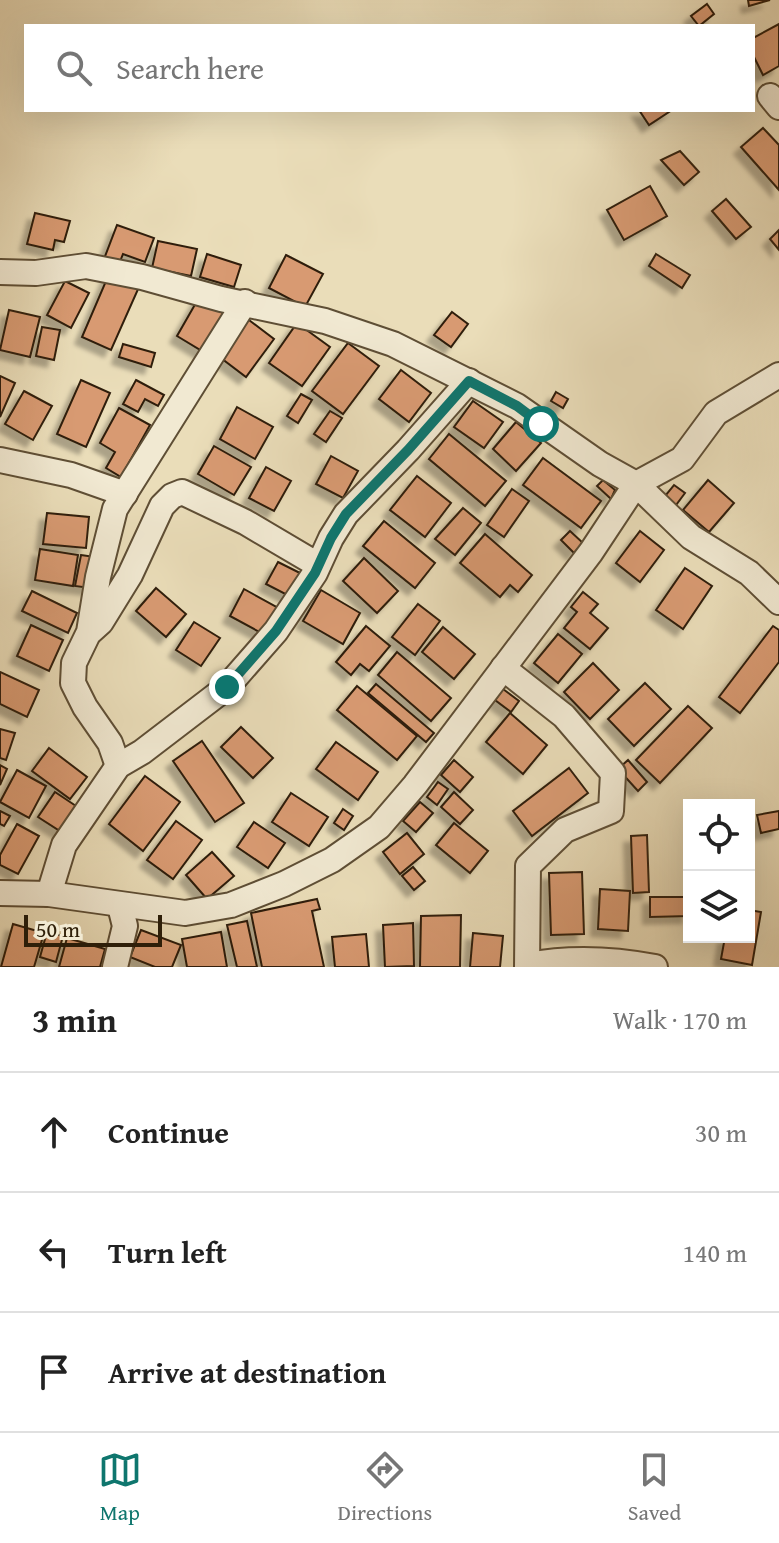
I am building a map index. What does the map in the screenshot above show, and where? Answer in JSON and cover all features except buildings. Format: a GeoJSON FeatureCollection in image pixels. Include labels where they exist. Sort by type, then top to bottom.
{"type":"FeatureCollection","features":[{"type":"Feature","properties":{"kind":"street"},"geometry":{"type":"LineString","coordinates":[[0,272],[36,273],[86,266],[325,321],[380,339],[517,406],[600,464],[636,484],[691,537],[749,573],[779,602]]}},
{"type":"Feature","properties":{"kind":"street"},"geometry":{"type":"LineString","coordinates":[[118,766],[110,743],[73,683],[74,663],[89,632],[111,522],[115,509],[245,302]]}},
{"type":"Feature","properties":{"kind":"street"},"geometry":{"type":"LineString","coordinates":[[0,893],[49,894],[185,913],[231,905],[332,860],[379,827],[415,785],[591,552],[636,484],[682,459],[716,413],[779,375]]}},
{"type":"Feature","properties":{"kind":"street"},"geometry":{"type":"LineString","coordinates":[[49,894],[64,845],[118,766],[142,752],[227,687],[276,631],[346,514],[469,381]]}},
{"type":"Feature","properties":{"kind":"street"},"geometry":{"type":"LineString","coordinates":[[0,460],[71,475],[125,494]]}},
{"type":"Feature","properties":{"kind":"street"},"geometry":{"type":"LineString","coordinates":[[89,632],[101,622],[130,575],[162,506],[172,496],[182,492],[245,522],[318,565]]}},
{"type":"Feature","properties":{"kind":"street"},"geometry":{"type":"LineString","coordinates":[[503,668],[564,716],[613,773],[611,811],[565,830],[528,866],[528,966],[561,959],[619,961],[655,967]]}},
{"type":"Feature","properties":{"kind":"street"},"geometry":{"type":"LineString","coordinates":[[115,967],[125,926],[120,906]]}},
{"type":"Feature","properties":{"kind":"route"},"geometry":{"type":"LineString","coordinates":[[227,687],[276,631],[315,573],[346,514],[469,381],[517,406],[541,424]]}}]}
